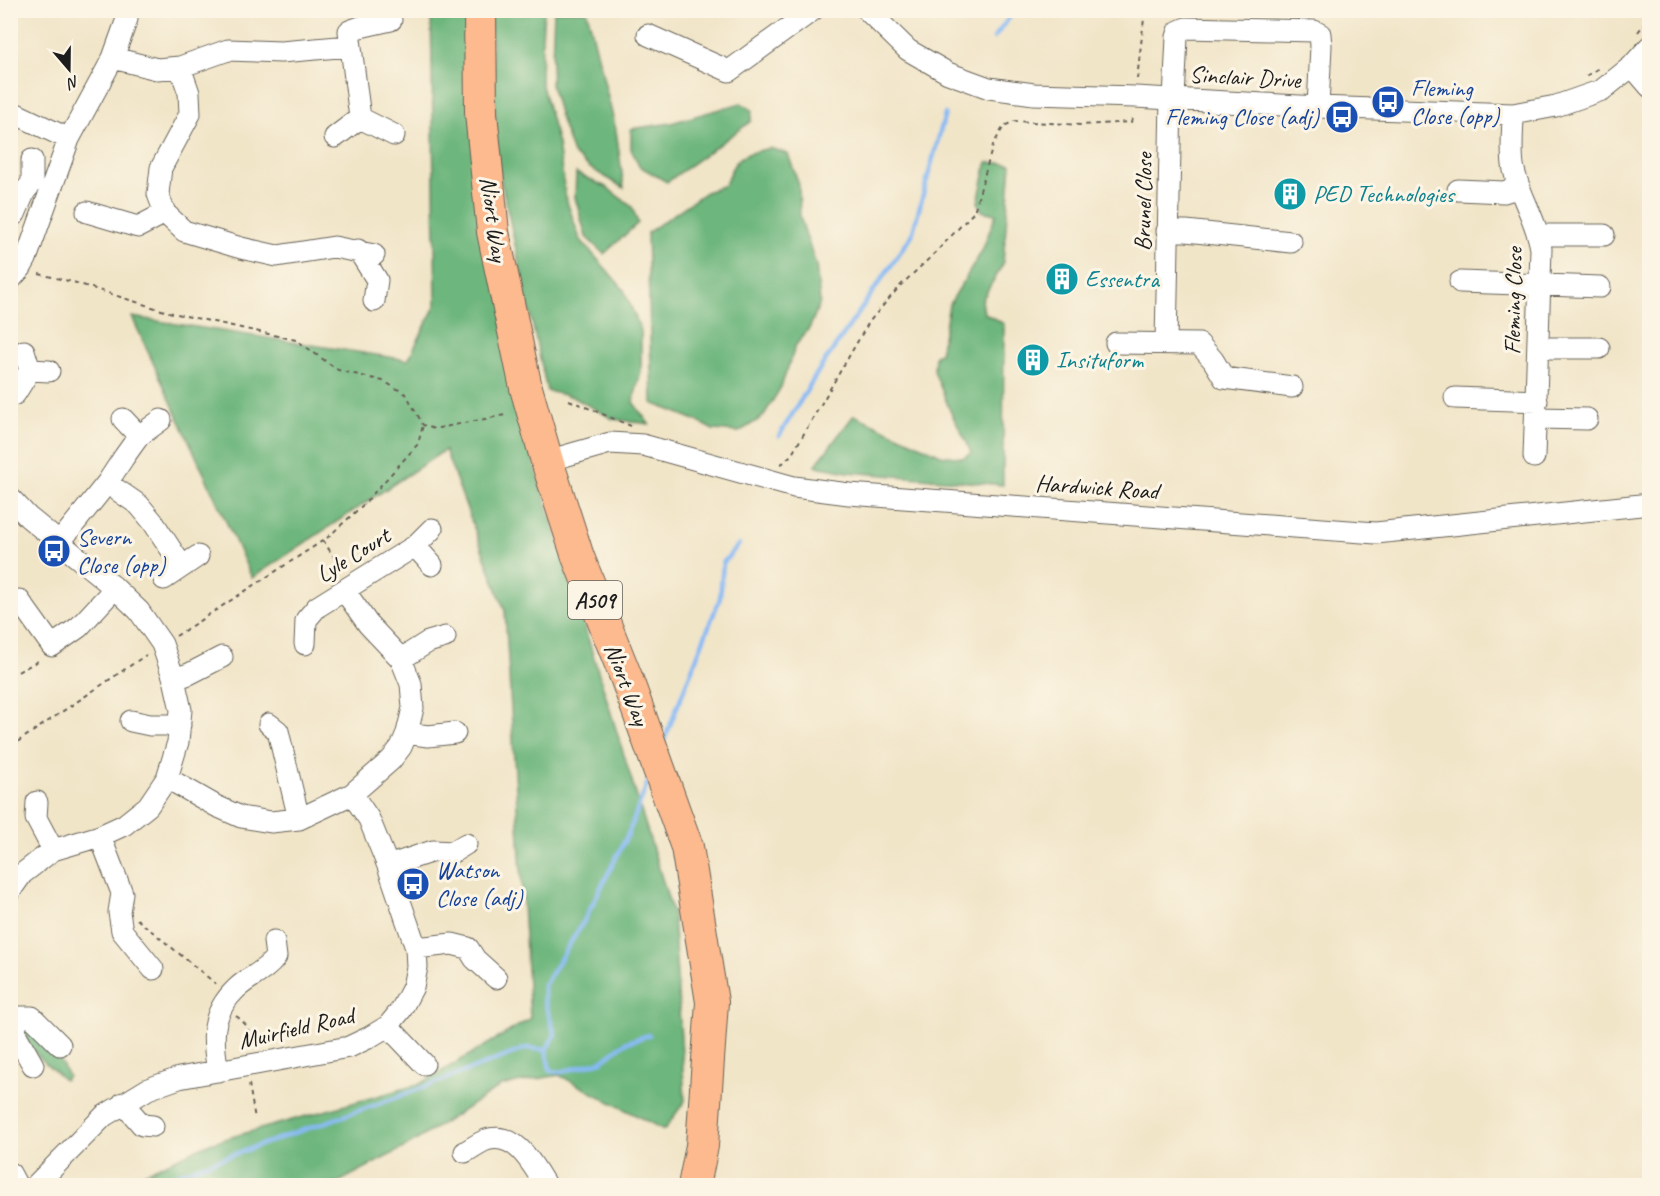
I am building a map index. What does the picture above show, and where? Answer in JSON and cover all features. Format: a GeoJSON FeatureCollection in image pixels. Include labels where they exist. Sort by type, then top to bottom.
{"type":"FeatureCollection","features":[{"type":"Feature","properties":{"kind":"highway","name":"Niort Way"},"geometry":{"type":"LineString","coordinates":[[480,10],[481,113],[493,232],[526,388],[578,557],[626,677],[687,847],[712,1002],[702,1146],[694,1185]]}},
{"type":"Feature","properties":{"kind":"street"},"geometry":{"type":"LineString","coordinates":[[16,274],[26,259],[41,186],[113,58],[127,20],[126,10]]}},
{"type":"Feature","properties":{"kind":"street"},"geometry":{"type":"LineString","coordinates":[[648,35],[729,71],[813,10]]}},
{"type":"Feature","properties":{"kind":"street","name":"Sinclair Drive"},"geometry":{"type":"LineString","coordinates":[[867,10],[908,50],[948,73],[989,88],[1034,94],[1318,107],[1513,114],[1556,106],[1602,90],[1632,66],[1643,40]]}},
{"type":"Feature","properties":{"kind":"street"},"geometry":{"type":"LineString","coordinates":[[113,58],[157,69],[180,67],[228,50],[281,52],[350,39],[360,27],[391,20]]}},
{"type":"Feature","properties":{"kind":"street","name":"Brunel Close"},"geometry":{"type":"LineString","coordinates":[[1166,343],[1172,99],[1179,31],[1186,28],[1320,34],[1318,107]]}},
{"type":"Feature","properties":{"kind":"street"},"geometry":{"type":"LineString","coordinates":[[350,39],[360,118]]}},
{"type":"Feature","properties":{"kind":"street"},"geometry":{"type":"LineString","coordinates":[[1632,66],[1650,87]]}},
{"type":"Feature","properties":{"kind":"street"},"geometry":{"type":"LineString","coordinates":[[180,67],[189,93],[190,114],[161,168],[158,194],[165,213],[184,231],[277,256],[334,247],[366,253]]}},
{"type":"Feature","properties":{"kind":"street"},"geometry":{"type":"LineString","coordinates":[[10,111],[69,139]]}},
{"type":"Feature","properties":{"kind":"street","name":"Fleming Close"},"geometry":{"type":"LineString","coordinates":[[1513,114],[1513,167],[1539,236],[1541,249],[1534,457]]}},
{"type":"Feature","properties":{"kind":"street"},"geometry":{"type":"LineString","coordinates":[[360,118],[394,135]]}},
{"type":"Feature","properties":{"kind":"street"},"geometry":{"type":"LineString","coordinates":[[335,137],[360,118]]}},
{"type":"Feature","properties":{"kind":"street"},"geometry":{"type":"LineString","coordinates":[[32,160],[41,186]]}},
{"type":"Feature","properties":{"kind":"street"},"geometry":{"type":"LineString","coordinates":[[15,213],[25,191],[41,186]]}},
{"type":"Feature","properties":{"kind":"street"},"geometry":{"type":"LineString","coordinates":[[1458,190],[1504,192],[1519,187]]}},
{"type":"Feature","properties":{"kind":"street"},"geometry":{"type":"LineString","coordinates":[[87,212],[138,227],[165,213]]}},
{"type":"Feature","properties":{"kind":"street"},"geometry":{"type":"LineString","coordinates":[[1167,231],[1291,242]]}},
{"type":"Feature","properties":{"kind":"street"},"geometry":{"type":"LineString","coordinates":[[1539,236],[1604,235]]}},
{"type":"Feature","properties":{"kind":"street"},"geometry":{"type":"LineString","coordinates":[[352,272],[366,253]]}},
{"type":"Feature","properties":{"kind":"street"},"geometry":{"type":"LineString","coordinates":[[366,253],[377,280],[374,301]]}},
{"type":"Feature","properties":{"kind":"street"},"geometry":{"type":"LineString","coordinates":[[1460,282],[1600,286]]}},
{"type":"Feature","properties":{"kind":"street"},"geometry":{"type":"LineString","coordinates":[[1116,343],[1199,344],[1213,360],[1224,378],[1292,387]]}},
{"type":"Feature","properties":{"kind":"street"},"geometry":{"type":"LineString","coordinates":[[1538,348],[1599,348]]}},
{"type":"Feature","properties":{"kind":"street"},"geometry":{"type":"LineString","coordinates":[[10,396],[15,394],[34,364]]}},
{"type":"Feature","properties":{"kind":"street"},"geometry":{"type":"LineString","coordinates":[[1455,398],[1537,409],[1587,419]]}},
{"type":"Feature","properties":{"kind":"street"},"geometry":{"type":"LineString","coordinates":[[123,419],[140,436]]}},
{"type":"Feature","properties":{"kind":"street"},"geometry":{"type":"LineString","coordinates":[[59,543],[107,483],[140,436],[161,420]]}},
{"type":"Feature","properties":{"kind":"street","name":"Hardwick Road"},"geometry":{"type":"LineString","coordinates":[[547,461],[610,443],[643,445],[794,487],[849,494],[1376,533],[1650,504]]}},
{"type":"Feature","properties":{"kind":"street"},"geometry":{"type":"LineString","coordinates":[[107,483],[138,505],[190,561],[164,579]]}},
{"type":"Feature","properties":{"kind":"street"},"geometry":{"type":"LineString","coordinates":[[10,498],[28,517],[115,588],[139,611],[162,644],[174,679],[181,710],[178,742],[167,778],[148,806],[124,825],[100,836],[53,850],[22,874],[10,891]]}},
{"type":"Feature","properties":{"kind":"street","name":"Lyle Court"},"geometry":{"type":"LineString","coordinates":[[305,644],[306,620],[317,607],[415,546],[432,529]]}},
{"type":"Feature","properties":{"kind":"street","name":"Lyle Court"},"geometry":{"type":"LineString","coordinates":[[415,546],[432,565]]}},
{"type":"Feature","properties":{"kind":"street"},"geometry":{"type":"LineString","coordinates":[[19,600],[46,638],[79,627],[115,588]]}},
{"type":"Feature","properties":{"kind":"street"},"geometry":{"type":"LineString","coordinates":[[167,778],[216,806],[241,817],[272,822],[299,819],[352,794],[391,760],[401,747],[414,708],[411,684],[401,659],[368,624],[348,588]]}},
{"type":"Feature","properties":{"kind":"street"},"geometry":{"type":"LineString","coordinates":[[401,659],[428,642],[445,637]]}},
{"type":"Feature","properties":{"kind":"street"},"geometry":{"type":"LineString","coordinates":[[174,679],[222,657]]}},
{"type":"Feature","properties":{"kind":"street"},"geometry":{"type":"LineString","coordinates":[[131,721],[150,725],[180,725]]}},
{"type":"Feature","properties":{"kind":"street"},"geometry":{"type":"LineString","coordinates":[[269,724],[278,731],[299,819]]}},
{"type":"Feature","properties":{"kind":"street"},"geometry":{"type":"LineString","coordinates":[[407,733],[428,736],[455,733]]}},
{"type":"Feature","properties":{"kind":"street","name":"Muirfield Road"},"geometry":{"type":"LineString","coordinates":[[35,1185],[104,1116],[123,1102],[148,1089],[179,1078],[349,1047],[388,1026],[401,1010],[413,987],[417,967],[416,948],[369,819],[352,794]]}},
{"type":"Feature","properties":{"kind":"street"},"geometry":{"type":"LineString","coordinates":[[36,802],[36,818],[53,850]]}},
{"type":"Feature","properties":{"kind":"street"},"geometry":{"type":"LineString","coordinates":[[100,836],[122,893],[118,912],[122,931],[153,969]]}},
{"type":"Feature","properties":{"kind":"street"},"geometry":{"type":"LineString","coordinates":[[388,866],[433,851],[453,852],[466,844]]}},
{"type":"Feature","properties":{"kind":"street"},"geometry":{"type":"LineString","coordinates":[[218,1071],[213,1032],[217,1016],[236,988],[268,967],[276,957],[274,941]]}},
{"type":"Feature","properties":{"kind":"street"},"geometry":{"type":"LineString","coordinates":[[416,948],[452,944],[468,948],[475,959],[496,978]]}},
{"type":"Feature","properties":{"kind":"street"},"geometry":{"type":"LineString","coordinates":[[33,1065],[16,1035],[13,1016],[32,1017],[60,1045]]}},
{"type":"Feature","properties":{"kind":"street"},"geometry":{"type":"LineString","coordinates":[[388,1026],[424,1064]]}},
{"type":"Feature","properties":{"kind":"street"},"geometry":{"type":"LineString","coordinates":[[123,1102],[142,1125],[153,1126]]}},
{"type":"Feature","properties":{"kind":"street"},"geometry":{"type":"LineString","coordinates":[[465,1152],[487,1140],[502,1138],[515,1145],[526,1155],[541,1178]]}},
{"type":"Feature","properties":{"kind":"street"},"geometry":{"type":"LineString","coordinates":[[12,1165],[17,1185]]}},
{"type":"Feature","properties":{"kind":"path"},"geometry":{"type":"LineString","coordinates":[[773,465],[783,464],[792,454],[869,322],[900,286],[974,212],[993,145],[1004,126],[1015,121],[1082,125],[1131,122],[1135,116],[1145,10]]}},
{"type":"Feature","properties":{"kind":"path"},"geometry":{"type":"LineString","coordinates":[[1643,40],[1650,17]]}},
{"type":"Feature","properties":{"kind":"path"},"geometry":{"type":"LineString","coordinates":[[1585,77],[1603,65]]}},
{"type":"Feature","properties":{"kind":"path"},"geometry":{"type":"LineString","coordinates":[[10,747],[162,644],[323,540],[364,504],[418,444],[423,426],[406,394],[383,381],[338,370],[296,340],[168,312],[16,274]]}},
{"type":"Feature","properties":{"kind":"path"},"geometry":{"type":"LineString","coordinates":[[569,400],[634,428]]}},
{"type":"Feature","properties":{"kind":"path"},"geometry":{"type":"LineString","coordinates":[[423,426],[434,429],[505,415]]}},
{"type":"Feature","properties":{"kind":"path"},"geometry":{"type":"LineString","coordinates":[[323,540],[348,588]]}},
{"type":"Feature","properties":{"kind":"path"},"geometry":{"type":"LineString","coordinates":[[10,676],[42,659],[46,638]]}},
{"type":"Feature","properties":{"kind":"green space"},"geometry":{"type":"Polygon","coordinates":[[[431,11],[468,11],[526,437],[673,914],[685,1101],[664,1130],[559,1075],[501,1086],[409,1145],[333,1185],[116,1186],[210,1143],[420,1084],[530,1019],[505,611],[445,450],[252,578],[132,317],[408,360],[436,304],[431,11]]]}},
{"type":"Feature","properties":{"kind":"green space"},"geometry":{"type":"Polygon","coordinates":[[[490,11],[544,11],[541,82],[558,144],[566,199],[580,239],[624,290],[641,331],[641,372],[633,402],[649,424],[613,419],[573,397],[547,391],[498,167],[490,11]]]}},
{"type":"Feature","properties":{"kind":"green space"},"geometry":{"type":"Polygon","coordinates":[[[554,11],[587,11],[616,130],[624,188],[590,168],[573,154],[551,84],[554,11]]]}},
{"type":"Feature","properties":{"kind":"green space"},"geometry":{"type":"Polygon","coordinates":[[[741,103],[752,110],[751,121],[667,182],[639,166],[631,149],[631,129],[671,123],[741,103]]]}},
{"type":"Feature","properties":{"kind":"green space"},"geometry":{"type":"Polygon","coordinates":[[[770,148],[788,154],[799,185],[800,217],[816,265],[820,302],[810,327],[796,345],[781,387],[763,417],[739,432],[713,430],[695,420],[652,403],[647,233],[706,192],[725,185],[732,168],[740,158],[770,148]]]}},
{"type":"Feature","properties":{"kind":"green space"},"geometry":{"type":"Polygon","coordinates":[[[987,162],[1011,164],[1003,264],[982,300],[984,313],[1004,324],[1003,485],[848,472],[815,466],[854,415],[941,455],[963,458],[971,453],[934,371],[935,355],[940,353],[949,305],[982,251],[996,214],[982,211],[978,202],[987,162]]]}},
{"type":"Feature","properties":{"kind":"green space"},"geometry":{"type":"Polygon","coordinates":[[[576,173],[606,187],[632,207],[638,223],[604,254],[586,237],[575,197],[576,173]]]}},
{"type":"Feature","properties":{"kind":"green space"},"geometry":{"type":"Polygon","coordinates":[[[30,1025],[55,1051],[68,1076],[64,1080],[38,1056],[21,1033],[30,1025]]]}},
{"type":"Feature","properties":{"kind":"waterway"},"geometry":{"type":"LineString","coordinates":[[994,38],[1015,10]]}},
{"type":"Feature","properties":{"kind":"waterway"},"geometry":{"type":"LineString","coordinates":[[779,436],[819,370],[912,235],[945,114]]}},
{"type":"Feature","properties":{"kind":"waterway"},"geometry":{"type":"LineString","coordinates":[[663,743],[720,598],[723,563],[739,544]]}},
{"type":"Feature","properties":{"kind":"waterway"},"geometry":{"type":"LineString","coordinates":[[143,1186],[398,1097],[527,1048],[546,1050],[555,1035],[544,1000],[544,985],[584,921],[629,832],[649,779]]}},
{"type":"Feature","properties":{"kind":"waterway"},"geometry":{"type":"LineString","coordinates":[[546,1050],[550,1071],[561,1072],[602,1061],[625,1043],[649,1035]]}},
{"type":"Feature","properties":{"kind":"place","name":"Fleming Close (opp)"},"geometry":{"type":"Point","coordinates":[1388,102]}},
{"type":"Feature","properties":{"kind":"place","name":"Fleming Close (adj)"},"geometry":{"type":"Point","coordinates":[1342,117]}},
{"type":"Feature","properties":{"kind":"place","name":"PED Technologies"},"geometry":{"type":"Point","coordinates":[1290,194]}},
{"type":"Feature","properties":{"kind":"place","name":"Essentra"},"geometry":{"type":"Point","coordinates":[1062,279]}},
{"type":"Feature","properties":{"kind":"place","name":"Insituform"},"geometry":{"type":"Point","coordinates":[1033,360]}},
{"type":"Feature","properties":{"kind":"place","name":"Severn Close (opp)"},"geometry":{"type":"Point","coordinates":[54,551]}},
{"type":"Feature","properties":{"kind":"place","name":"Watson Close (adj)"},"geometry":{"type":"Point","coordinates":[413,884]}}]}
